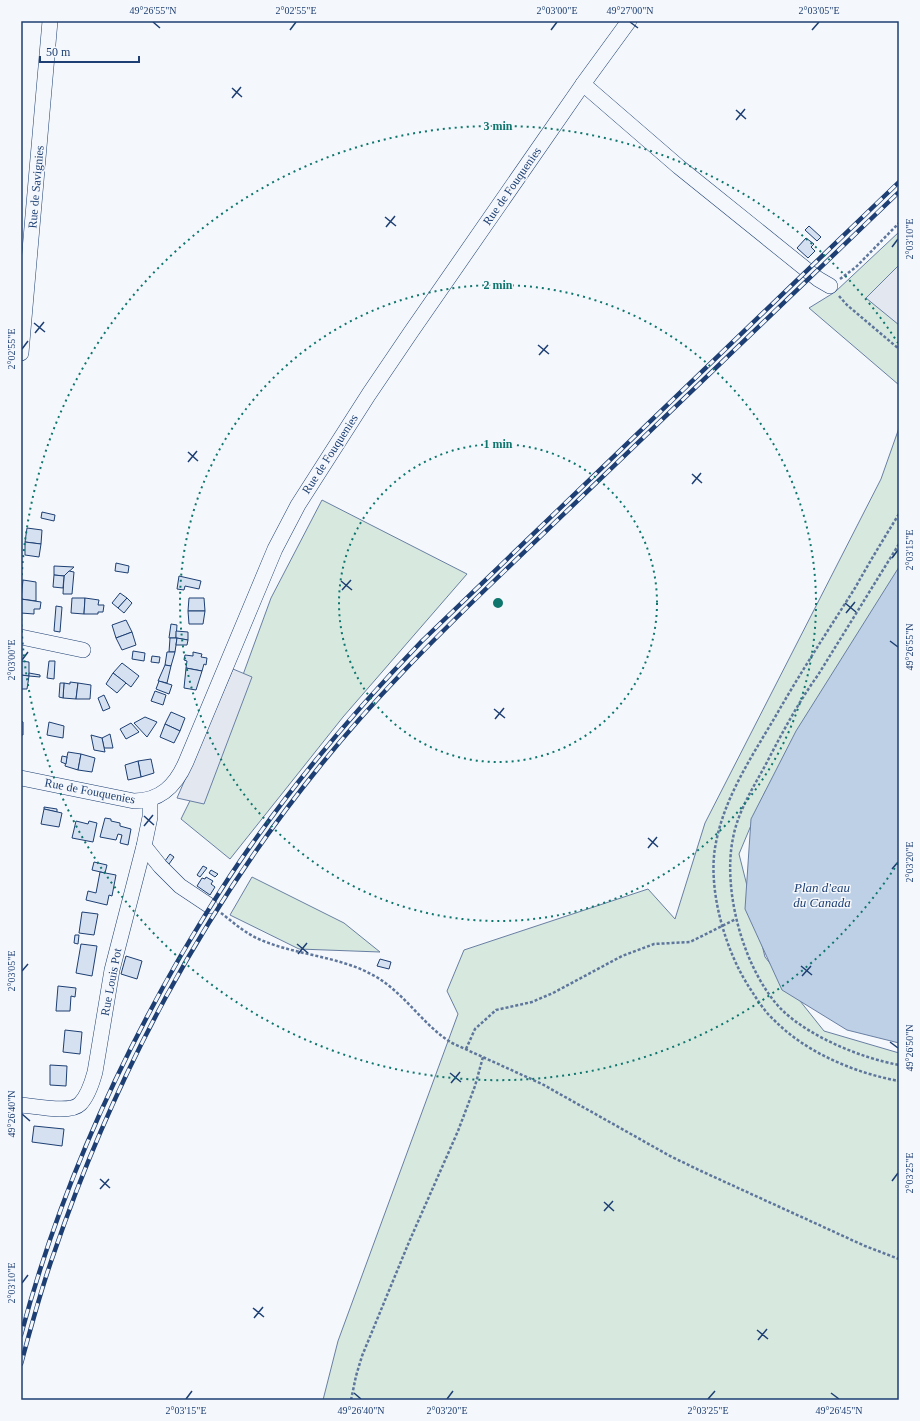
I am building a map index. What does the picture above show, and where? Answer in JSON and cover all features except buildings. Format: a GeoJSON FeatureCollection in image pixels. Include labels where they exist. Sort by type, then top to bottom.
{"type":"FeatureCollection","features":[{"type":"Feature","properties":{"kind":"street","name":"Rue de Savignies"},"geometry":{"type":"LineString","coordinates":[[21,353],[50,21]]}},
{"type":"Feature","properties":{"kind":"street","name":"Rue de Fouquenies"},"geometry":{"type":"LineString","coordinates":[[21,778],[134,801],[150,800],[167,790],[178,777],[182,771],[275,549],[298,505],[369,394],[583,84],[629,21]]}},
{"type":"Feature","properties":{"kind":"street"},"geometry":{"type":"LineString","coordinates":[[583,84],[679,167],[812,275],[830,286]]}},
{"type":"Feature","properties":{"kind":"street"},"geometry":{"type":"LineString","coordinates":[[21,637],[83,650]]}},
{"type":"Feature","properties":{"kind":"street","name":"Rue Louis Pot"},"geometry":{"type":"LineString","coordinates":[[21,1105],[71,1109],[80,1104],[90,1087],[95,1072],[112,970],[144,846],[150,816],[150,800]]}},
{"type":"Feature","properties":{"kind":"street"},"geometry":{"type":"LineString","coordinates":[[144,846],[160,866],[180,886],[210,906]]}},
{"type":"Feature","properties":{"kind":"path"},"geometry":{"type":"LineString","coordinates":[[899,223],[856,267],[830,286],[847,305],[899,349]]}},
{"type":"Feature","properties":{"kind":"path"},"geometry":{"type":"LineString","coordinates":[[899,514],[802,671],[748,764],[724,815],[715,849],[713,872],[715,895],[722,925],[735,962],[746,984],[775,1022],[799,1040],[832,1059],[862,1071],[899,1081]]}},
{"type":"Feature","properties":{"kind":"path"},"geometry":{"type":"LineString","coordinates":[[899,544],[818,675],[803,696],[742,808],[733,837],[730,861],[733,902],[736,919],[744,946],[768,991],[783,1010],[802,1026],[833,1043],[858,1053],[899,1065]]}},
{"type":"Feature","properties":{"kind":"path"},"geometry":{"type":"LineString","coordinates":[[210,906],[240,928],[262,941],[364,970],[393,989],[441,1035],[452,1043],[542,1084],[700,1172],[865,1246],[899,1258]]}},
{"type":"Feature","properties":{"kind":"path"},"geometry":{"type":"LineString","coordinates":[[466,1049],[475,1029],[496,1010],[532,1002],[546,996],[622,956],[654,944],[690,942],[736,919]]}},
{"type":"Feature","properties":{"kind":"path"},"geometry":{"type":"LineString","coordinates":[[351,1400],[362,1356],[409,1242],[458,1131],[475,1086],[482,1057]]}},
{"type":"Feature","properties":{"kind":"shaded area"},"geometry":{"type":"Polygon","coordinates":[[[899,232],[899,385],[809,308],[835,292],[899,232]]]}},
{"type":"Feature","properties":{"kind":"shaded area"},"geometry":{"type":"Polygon","coordinates":[[[899,265],[899,325],[866,298],[899,265]]]}},
{"type":"Feature","properties":{"kind":"shaded area"},"geometry":{"type":"Polygon","coordinates":[[[899,428],[899,589],[765,792],[739,854],[765,957],[824,1031],[899,1053],[899,1400],[323,1400],[338,1341],[458,1014],[447,991],[464,950],[648,889],[675,919],[705,823],[881,479],[899,428]]]}},
{"type":"Feature","properties":{"kind":"shaded area"},"geometry":{"type":"Polygon","coordinates":[[[322,500],[467,574],[343,717],[230,859],[181,819],[217,746],[271,598],[322,500]]]}},
{"type":"Feature","properties":{"kind":"shaded area"},"geometry":{"type":"Polygon","coordinates":[[[233,669],[252,677],[204,804],[177,798],[233,669]]]}},
{"type":"Feature","properties":{"kind":"shaded area"},"geometry":{"type":"Polygon","coordinates":[[[252,877],[344,923],[380,952],[299,949],[230,915],[252,877]]]}},
{"type":"Feature","properties":{"kind":"water","name":"Plan d'eau du Canada"},"geometry":{"type":"Polygon","coordinates":[[[899,567],[899,1043],[847,1030],[782,990],[745,909],[751,819],[796,731],[899,567]]]}},
{"type":"Feature","properties":{"kind":"railway"},"geometry":{"type":"LineString","coordinates":[[21,1335],[51,1237],[69,1189],[88,1141],[131,1047],[180,957],[208,911],[247,851],[276,811],[336,736],[422,641],[899,182]]}},
{"type":"Feature","properties":{"kind":"railway"},"geometry":{"type":"LineString","coordinates":[[21,1364],[36,1308],[54,1253],[78,1187],[104,1123],[134,1060],[200,937],[277,821],[340,742],[382,694],[425,649],[899,192]]}}]}
